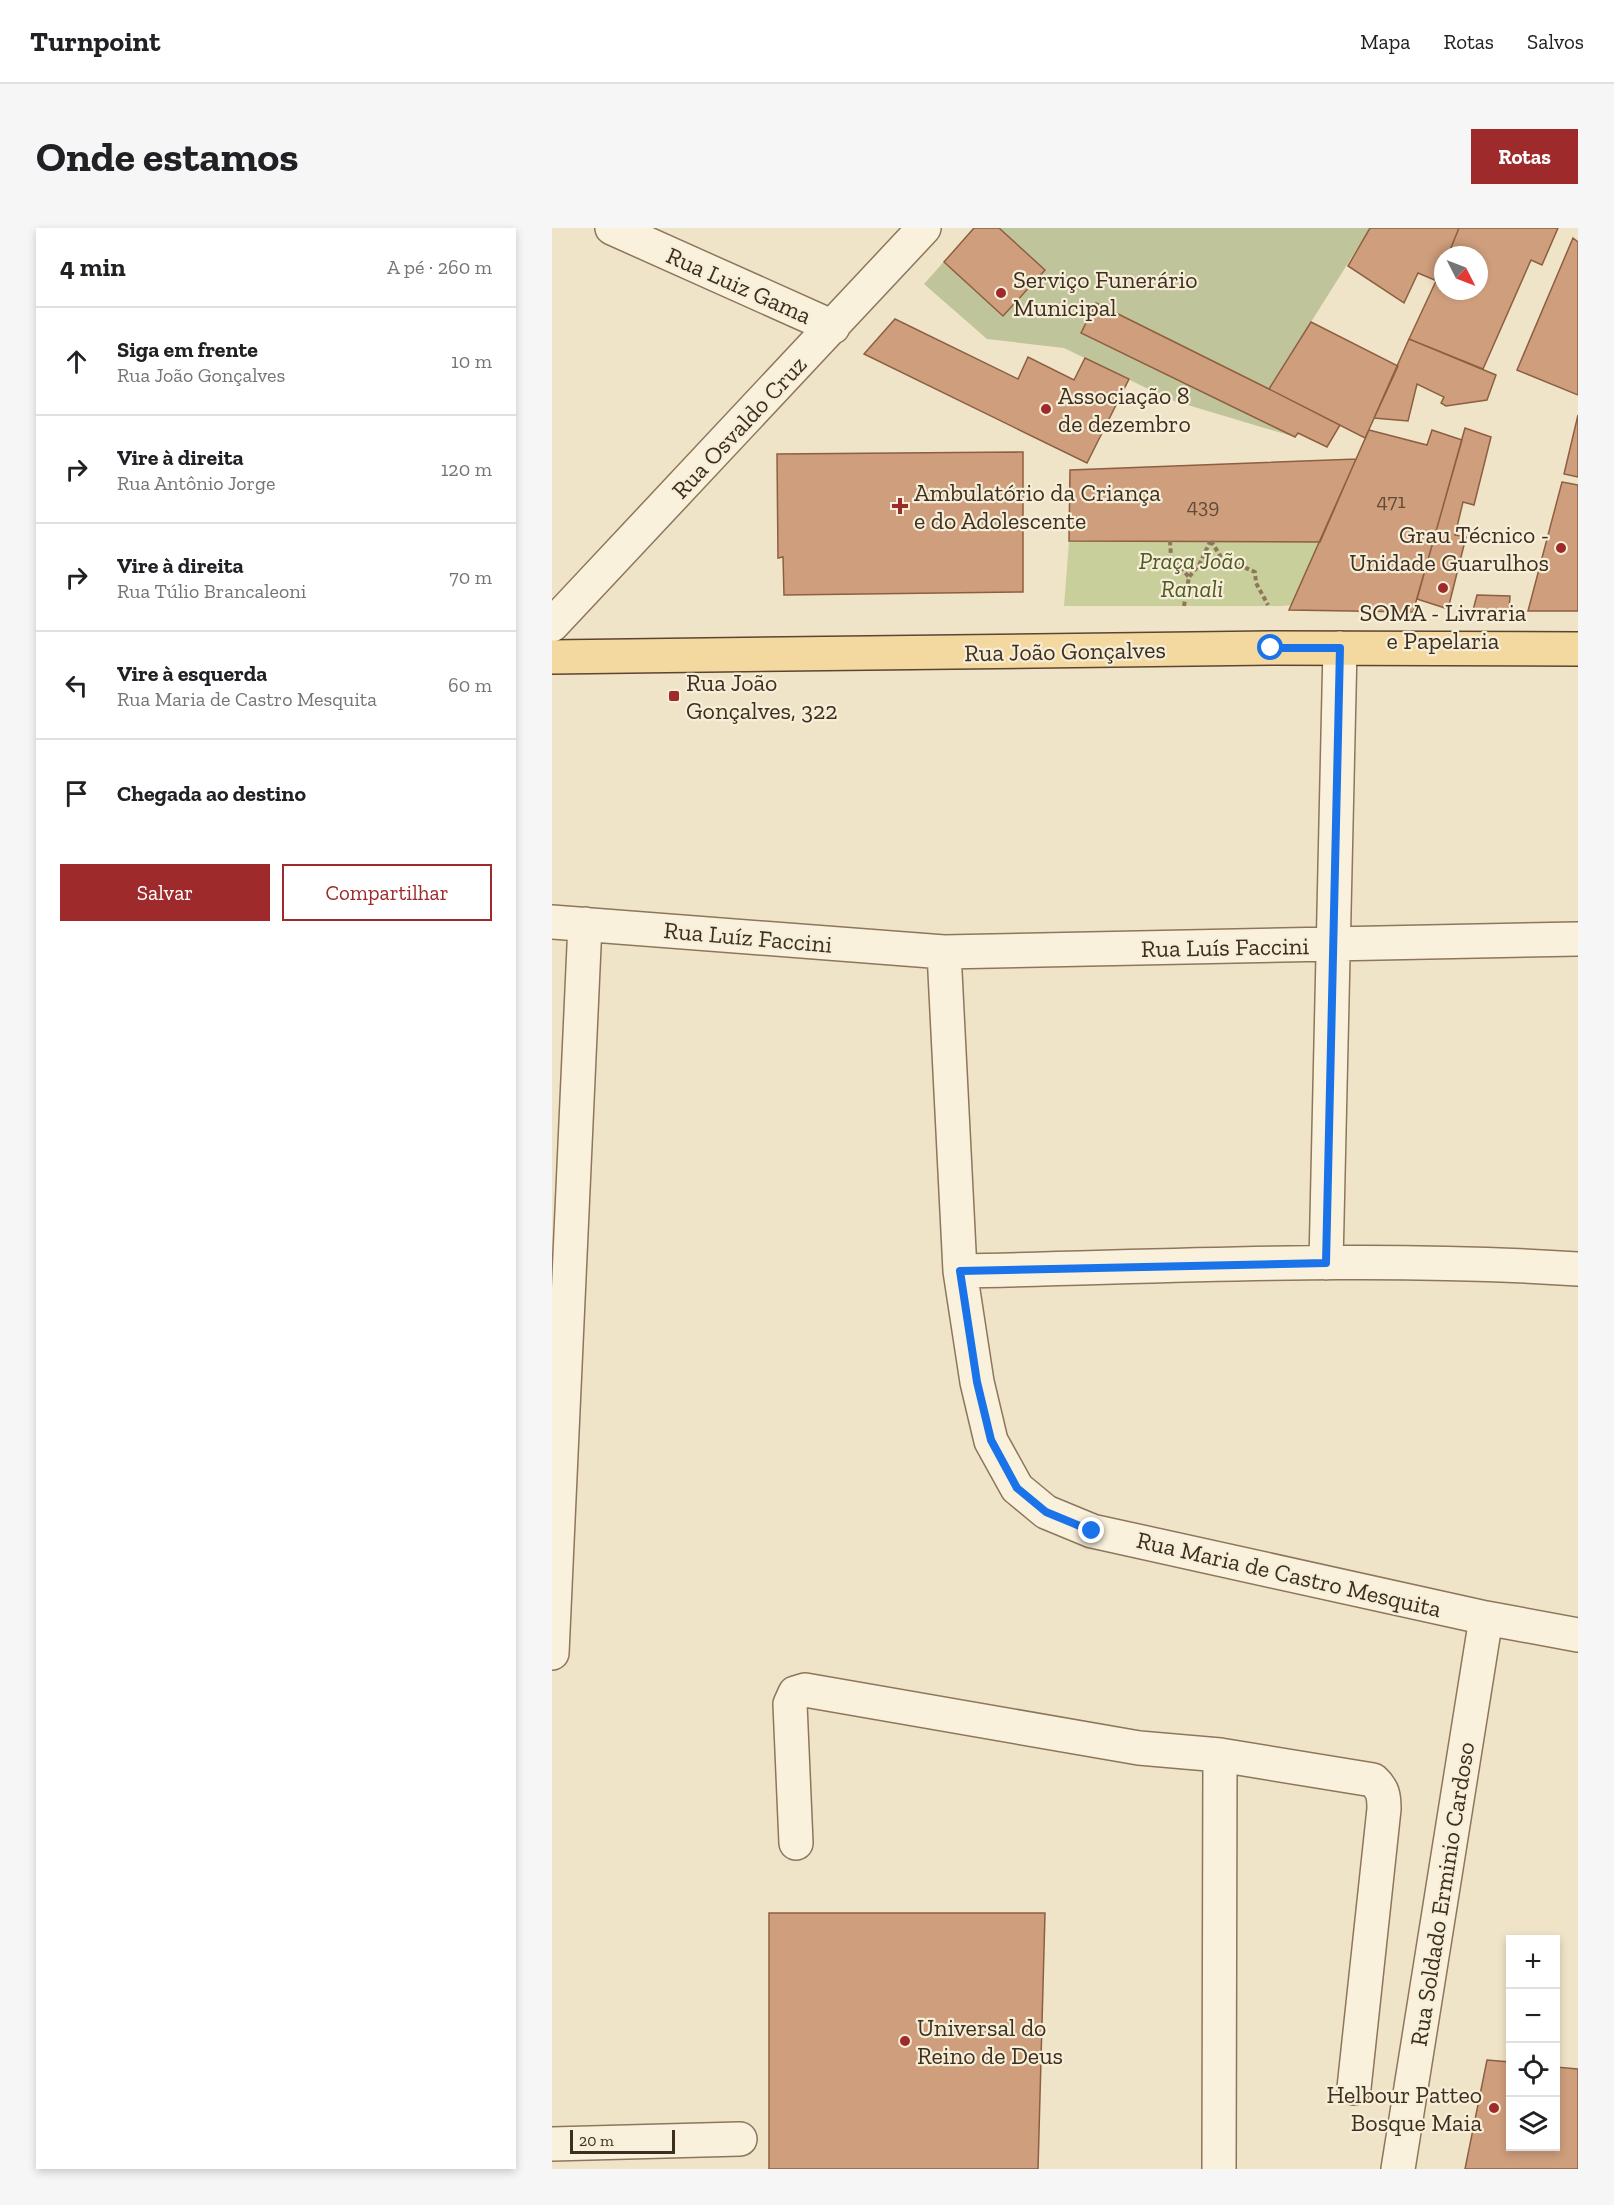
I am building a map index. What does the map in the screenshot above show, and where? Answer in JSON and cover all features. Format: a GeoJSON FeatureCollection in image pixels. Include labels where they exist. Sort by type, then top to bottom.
{"type":"FeatureCollection","features":[{"type":"Feature","properties":{"kind":"main road","name":"Rua João Gonçalves"},"geometry":{"type":"LineString","coordinates":[[552,657],[1340,648],[1578,649]]}},
{"type":"Feature","properties":{"kind":"street","name":"Rua Luiz Gama"},"geometry":{"type":"LineString","coordinates":[[612,228],[833,327]]}},
{"type":"Feature","properties":{"kind":"street","name":"Rua Osvaldo Cruz"},"geometry":{"type":"LineString","coordinates":[[552,625],[924,228]]}},
{"type":"Feature","properties":{"kind":"street"},"geometry":{"type":"LineString","coordinates":[[1326,1263],[1340,648]]}},
{"type":"Feature","properties":{"kind":"street","name":"Rua Luíz Faccini"},"geometry":{"type":"LineString","coordinates":[[552,922],[944,952]]}},
{"type":"Feature","properties":{"kind":"street"},"geometry":{"type":"LineString","coordinates":[[552,1653],[585,924]]}},
{"type":"Feature","properties":{"kind":"street","name":"Rua Luís Faccini"},"geometry":{"type":"LineString","coordinates":[[944,952],[1578,939]]}},
{"type":"Feature","properties":{"kind":"street","name":"Rua Maria de Castro Mesquita"},"geometry":{"type":"LineString","coordinates":[[944,952],[960,1271],[977,1382],[991,1440],[1017,1488],[1046,1512],[1092,1531],[1486,1618],[1578,1635]]}},
{"type":"Feature","properties":{"kind":"street"},"geometry":{"type":"LineString","coordinates":[[960,1271],[1326,1263],[1578,1269]]}},
{"type":"Feature","properties":{"kind":"street","name":"Rua Soldado Erminio Cardoso"},"geometry":{"type":"LineString","coordinates":[[1398,2169],[1486,1618]]}},
{"type":"Feature","properties":{"kind":"street"},"geometry":{"type":"LineString","coordinates":[[796,1843],[790,1704],[795,1693],[805,1690],[1139,1749],[1220,1755],[1373,1780],[1384,1795],[1354,2088]]}},
{"type":"Feature","properties":{"kind":"street"},"geometry":{"type":"LineString","coordinates":[[1219,2169],[1220,1755]]}},
{"type":"Feature","properties":{"kind":"street"},"geometry":{"type":"LineString","coordinates":[[552,2144],[740,2139]]}},
{"type":"Feature","properties":{"kind":"path"},"geometry":{"type":"LineString","coordinates":[[1184,606],[1189,577],[1199,565],[1211,541],[1221,557],[1255,572],[1256,583],[1268,605]]}},
{"type":"Feature","properties":{"kind":"path"},"geometry":{"type":"LineString","coordinates":[[1170,542],[1171,557],[1189,577]]}},
{"type":"Feature","properties":{"kind":"green space"},"geometry":{"type":"Polygon","coordinates":[[[974,228],[1370,228],[1269,389],[1340,425],[1327,447],[1299,433],[1295,437],[1171,400],[1064,348],[987,339],[924,284],[974,228]]]}},
{"type":"Feature","properties":{"kind":"green space","name":"Praça João Ranali"},"geometry":{"type":"Polygon","coordinates":[[[1069,541],[1320,542],[1292,605],[1064,606],[1069,541]]]}},
{"type":"Feature","properties":{"kind":"building","name":"Serviço Funerário Municipal"},"geometry":{"type":"Polygon","coordinates":[[[974,228],[999,228],[1045,270],[1003,316],[944,262],[974,228]]]}},
{"type":"Feature","properties":{"kind":"building"},"geometry":{"type":"Polygon","coordinates":[[[1370,228],[1459,228],[1452,246],[1434,246],[1434,280],[1418,273],[1404,303],[1348,266],[1370,228]]]}},
{"type":"Feature","properties":{"kind":"building"},"geometry":{"type":"Polygon","coordinates":[[[1459,228],[1558,228],[1542,265],[1531,260],[1483,369],[1409,339],[1434,285],[1434,300],[1488,300],[1488,246],[1452,246],[1459,228]]]}},
{"type":"Feature","properties":{"kind":"building"},"geometry":{"type":"Polygon","coordinates":[[[1573,238],[1578,242],[1578,395],[1517,370],[1573,238]]]}},
{"type":"Feature","properties":{"kind":"building"},"geometry":{"type":"Polygon","coordinates":[[[1096,303],[1340,425],[1327,447],[1298,433],[1295,437],[1081,333],[1096,303]]]}},
{"type":"Feature","properties":{"kind":"building","name":"Associação 8 de dezembro"},"geometry":{"type":"Polygon","coordinates":[[[895,319],[1018,379],[1028,357],[1074,380],[1085,358],[1129,379],[1087,463],[864,354],[895,319]]]}},
{"type":"Feature","properties":{"kind":"building"},"geometry":{"type":"Polygon","coordinates":[[[1311,322],[1398,366],[1365,438],[1269,389],[1311,322]]]}},
{"type":"Feature","properties":{"kind":"building"},"geometry":{"type":"Polygon","coordinates":[[[1409,339],[1496,375],[1487,400],[1446,406],[1441,403],[1444,397],[1417,384],[1408,421],[1374,418],[1409,339]]]}},
{"type":"Feature","properties":{"kind":"building"},"geometry":{"type":"Polygon","coordinates":[[[1578,415],[1578,477],[1564,474],[1578,415]]]}},
{"type":"Feature","properties":{"kind":"building"},"geometry":{"type":"Polygon","coordinates":[[[1465,428],[1491,437],[1474,505],[1463,502],[1455,535],[1466,537],[1448,609],[1417,599],[1465,428]]]}},
{"type":"Feature","properties":{"kind":"building"},"geometry":{"type":"Polygon","coordinates":[[[1369,430],[1427,445],[1432,430],[1462,440],[1413,612],[1289,610],[1369,430]]]}},
{"type":"Feature","properties":{"kind":"building","name":"Ambulatório da Criança e do Adolescente"},"geometry":{"type":"Polygon","coordinates":[[[1023,452],[1023,592],[784,595],[783,557],[778,558],[777,454],[1023,452]]]}},
{"type":"Feature","properties":{"kind":"building"},"geometry":{"type":"Polygon","coordinates":[[[1356,459],[1320,542],[1069,541],[1070,470],[1356,459]]]}},
{"type":"Feature","properties":{"kind":"building","name":"Grau Técnico - Unidade Guarulhos"},"geometry":{"type":"Polygon","coordinates":[[[1562,482],[1578,485],[1578,611],[1528,611],[1562,482]]]}},
{"type":"Feature","properties":{"kind":"building"},"geometry":{"type":"Polygon","coordinates":[[[1477,595],[1510,596],[1509,611],[1473,610],[1477,595]]]}},
{"type":"Feature","properties":{"kind":"building","name":"Universal do Reino de Deus"},"geometry":{"type":"Polygon","coordinates":[[[769,1913],[1045,1913],[1038,2169],[769,2169],[769,1913]]]}},
{"type":"Feature","properties":{"kind":"building","name":"Helbour Patteo Bosque Maia"},"geometry":{"type":"Polygon","coordinates":[[[1487,2060],[1506,2062],[1506,2151],[1560,2151],[1560,2067],[1578,2069],[1578,2169],[1465,2169],[1487,2060]]]}},
{"type":"Feature","properties":{"kind":"place","name":"Serviço Funerário Municipal"},"geometry":{"type":"Point","coordinates":[1001,293]}},
{"type":"Feature","properties":{"kind":"place","name":"Associação 8 de dezembro"},"geometry":{"type":"Point","coordinates":[1046,409]}},
{"type":"Feature","properties":{"kind":"place","name":"Ambulatório da Criança e do Adolescente"},"geometry":{"type":"Point","coordinates":[900,506]}},
{"type":"Feature","properties":{"kind":"place","name":"Grau Técnico - Unidade Guarulhos"},"geometry":{"type":"Point","coordinates":[1561,548]}},
{"type":"Feature","properties":{"kind":"place","name":"SOMA - Livraria e Papelaria"},"geometry":{"type":"Point","coordinates":[1443,588]}},
{"type":"Feature","properties":{"kind":"place","name":"Rua João Gonçalves, 322"},"geometry":{"type":"Point","coordinates":[674,696]}},
{"type":"Feature","properties":{"kind":"place","name":"Universal do Reino de Deus"},"geometry":{"type":"Point","coordinates":[905,2041]}},
{"type":"Feature","properties":{"kind":"place","name":"Helbour Patteo Bosque Maia"},"geometry":{"type":"Point","coordinates":[1494,2108]}},
{"type":"Feature","properties":{"kind":"route"},"geometry":{"type":"LineString","coordinates":[[1092,1531],[1046,1512],[1017,1488],[991,1440],[977,1382],[960,1271],[1326,1263],[1340,648],[1271,648]]}}]}
